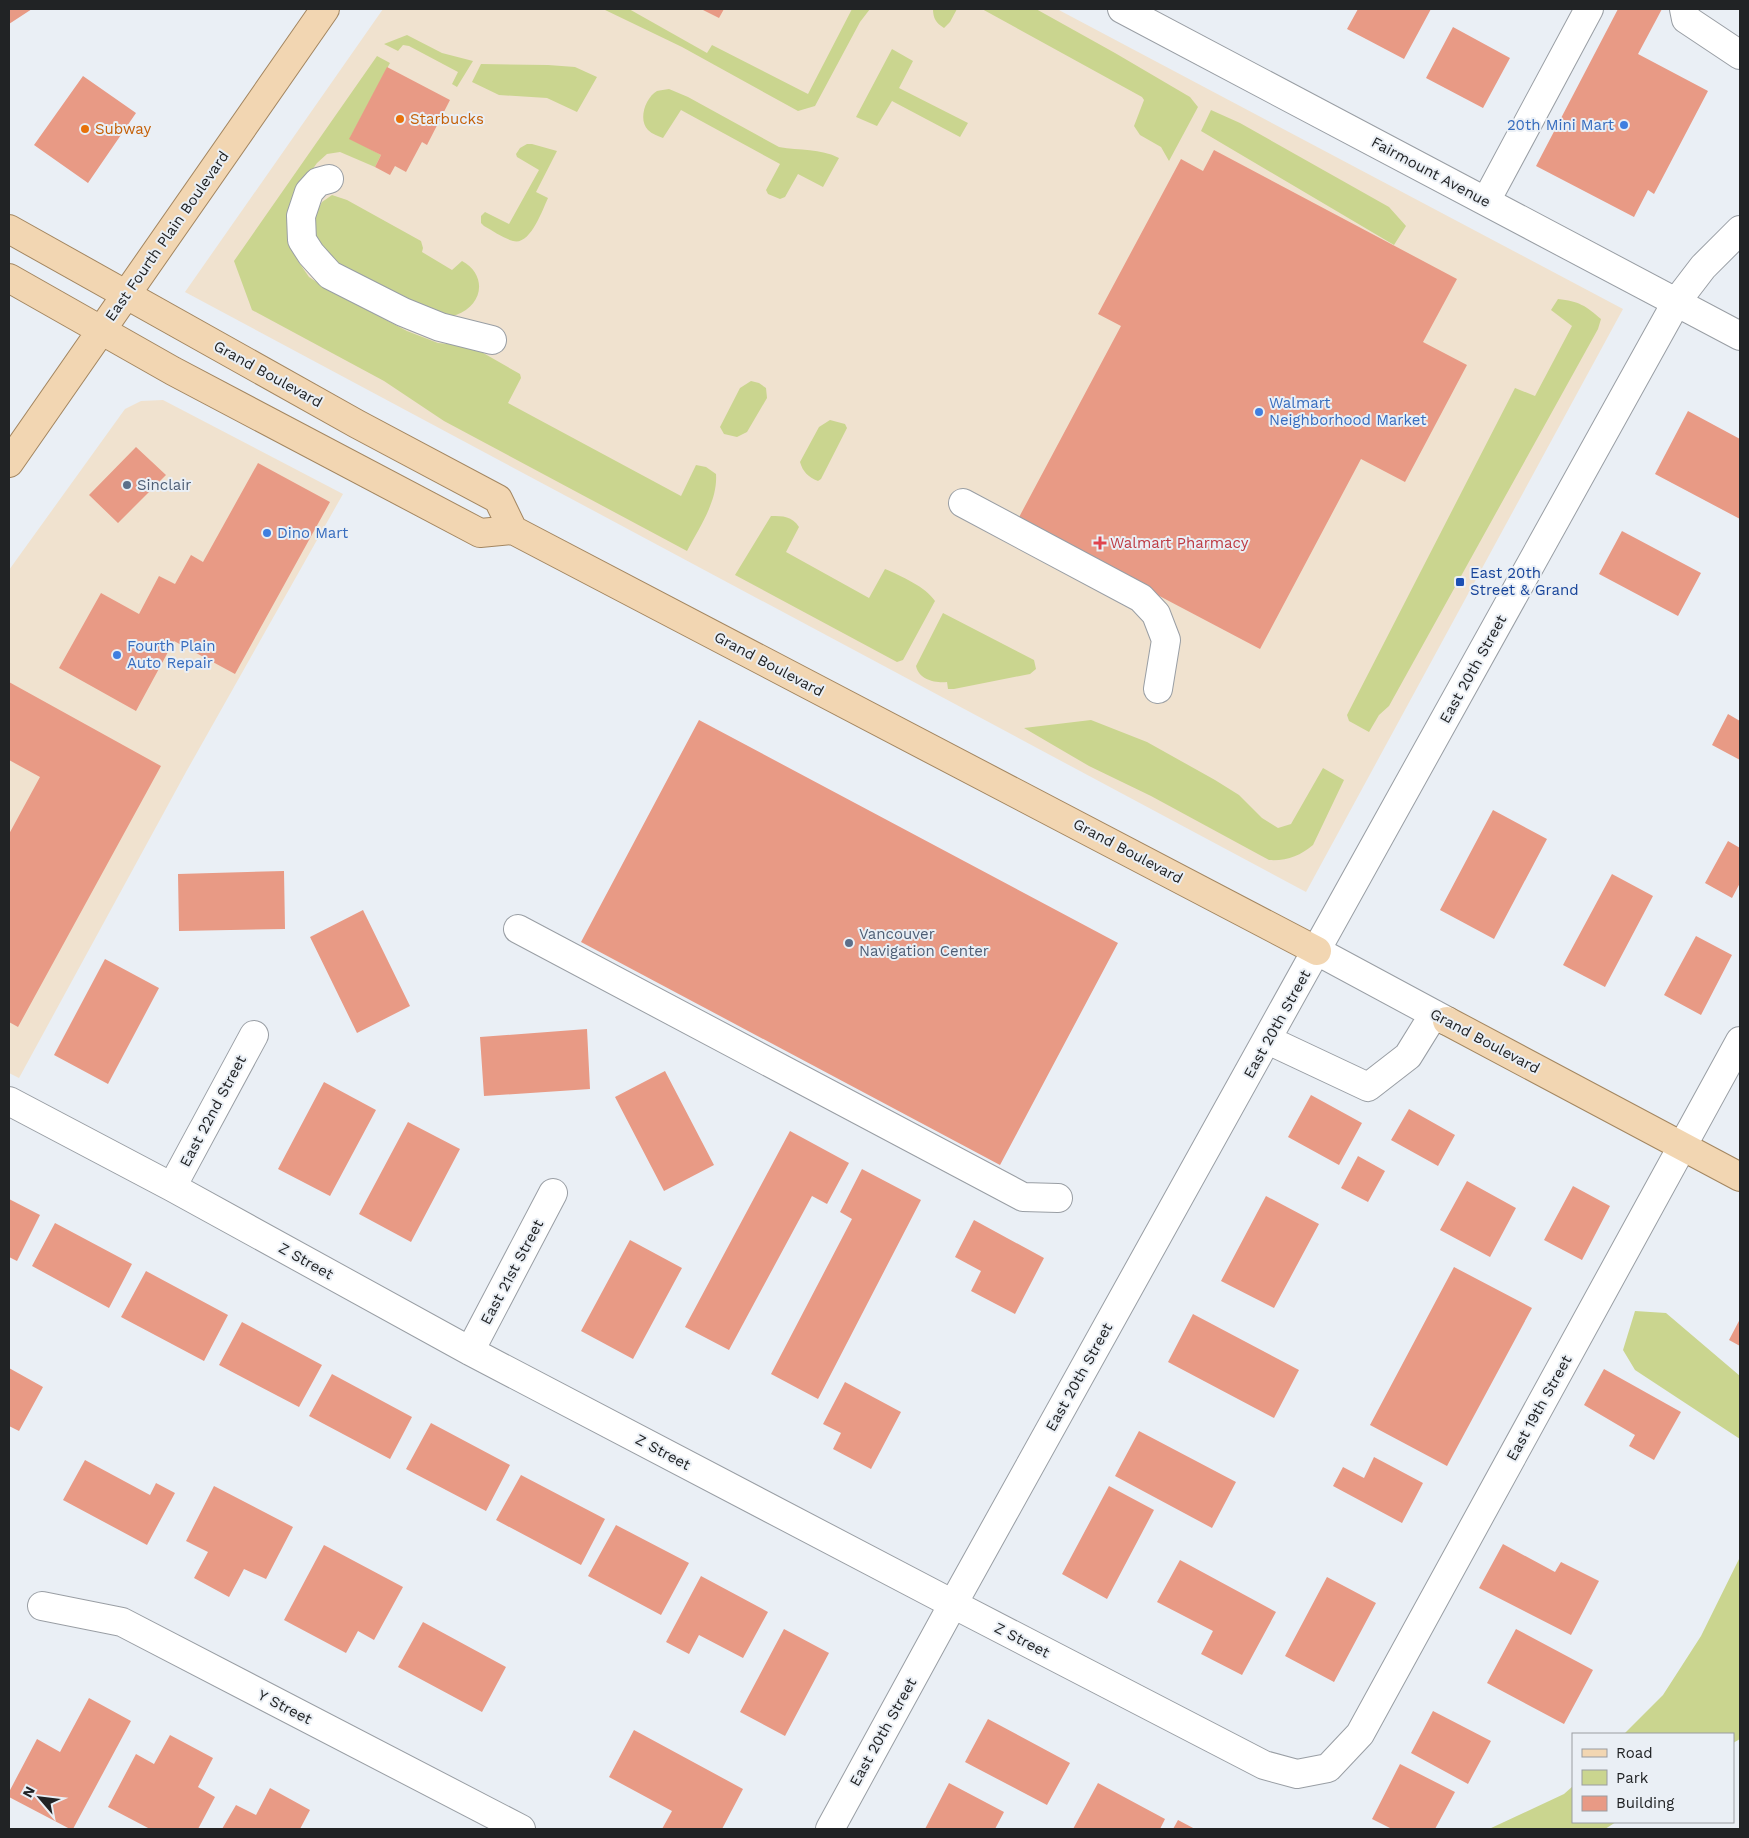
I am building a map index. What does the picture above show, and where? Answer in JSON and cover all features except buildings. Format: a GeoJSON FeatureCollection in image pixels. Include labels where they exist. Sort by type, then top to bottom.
{"type":"FeatureCollection","features":[{"type":"Feature","properties":{"kind":"main road","name":"East Fourth Plain Boulevard"},"geometry":{"type":"LineString","coordinates":[[9,464],[324,9]]}},
{"type":"Feature","properties":{"kind":"main road","name":"Grand Boulevard"},"geometry":{"type":"LineString","coordinates":[[9,229],[349,419],[498,499],[513,530],[1317,951]]}},
{"type":"Feature","properties":{"kind":"main road"},"geometry":{"type":"LineString","coordinates":[[9,278],[100,331],[480,533],[513,530]]}},
{"type":"Feature","properties":{"kind":"main road","name":"Grand Boulevard"},"geometry":{"type":"LineString","coordinates":[[1441,1017],[1740,1177]]}},
{"type":"Feature","properties":{"kind":"street","name":"Fairmount Avenue"},"geometry":{"type":"LineString","coordinates":[[1122,9],[1740,336]]}},
{"type":"Feature","properties":{"kind":"street"},"geometry":{"type":"LineString","coordinates":[[1486,201],[1589,9]]}},
{"type":"Feature","properties":{"kind":"street"},"geometry":{"type":"LineString","coordinates":[[1684,9],[1686,19],[1740,55]]}},
{"type":"Feature","properties":{"kind":"street"},"geometry":{"type":"LineString","coordinates":[[329,179],[318,182],[309,192],[301,216],[302,240],[311,254],[330,275],[403,312],[440,327],[492,340]]}},
{"type":"Feature","properties":{"kind":"street","name":"East 20th Street"},"geometry":{"type":"LineString","coordinates":[[830,1829],[953,1604],[1677,302],[1702,268],[1740,230]]}},
{"type":"Feature","properties":{"kind":"street"},"geometry":{"type":"LineString","coordinates":[[963,503],[1141,598],[1156,614],[1166,640],[1158,688]]}},
{"type":"Feature","properties":{"kind":"street"},"geometry":{"type":"LineString","coordinates":[[518,929],[1023,1197],[1058,1198]]}},
{"type":"Feature","properties":{"kind":"street","name":"Grand Boulevard"},"geometry":{"type":"LineString","coordinates":[[1317,951],[1441,1017]]}},
{"type":"Feature","properties":{"kind":"street"},"geometry":{"type":"LineString","coordinates":[[1268,1040],[1368,1087],[1408,1056],[1441,1017]]}},
{"type":"Feature","properties":{"kind":"street","name":"East 22nd Street"},"geometry":{"type":"LineString","coordinates":[[172,1187],[254,1035]]}},
{"type":"Feature","properties":{"kind":"street","name":"East 19th Street"},"geometry":{"type":"LineString","coordinates":[[1328,1768],[1360,1734],[1740,1041]]}},
{"type":"Feature","properties":{"kind":"street","name":"Z Street"},"geometry":{"type":"LineString","coordinates":[[9,1101],[172,1187],[470,1351],[1264,1765],[1297,1774],[1328,1768]]}},
{"type":"Feature","properties":{"kind":"street","name":"East 21st Street"},"geometry":{"type":"LineString","coordinates":[[470,1351],[553,1193]]}},
{"type":"Feature","properties":{"kind":"street","name":"Y Street"},"geometry":{"type":"LineString","coordinates":[[42,1606],[122,1622],[521,1829]]}},
{"type":"Feature","properties":{"kind":"shaded area"},"geometry":{"type":"Polygon","coordinates":[[[383,9],[1057,9],[1623,309],[1306,892],[185,292],[383,9]]]}},
{"type":"Feature","properties":{"kind":"shaded area"},"geometry":{"type":"Polygon","coordinates":[[[163,400],[343,494],[186,772],[19,1078],[9,1073],[9,570],[125,409],[141,401],[163,400]]]}},
{"type":"Feature","properties":{"kind":"green space"},"geometry":{"type":"Polygon","coordinates":[[[603,9],[629,9],[707,53],[712,45],[808,94],[852,9],[870,9],[860,22],[815,106],[798,111],[682,47],[603,9]]]}},
{"type":"Feature","properties":{"kind":"green space"},"geometry":{"type":"Polygon","coordinates":[[[933,9],[957,9],[950,22],[944,28],[935,20],[933,9]]]}},
{"type":"Feature","properties":{"kind":"green space"},"geometry":{"type":"Polygon","coordinates":[[[982,9],[1036,9],[1190,97],[1198,107],[1169,161],[1161,147],[1140,135],[1134,126],[1144,100],[1142,97],[982,9]]]}},
{"type":"Feature","properties":{"kind":"green space"},"geometry":{"type":"Polygon","coordinates":[[[407,35],[442,53],[473,61],[457,87],[452,84],[458,72],[409,46],[403,45],[398,51],[384,44],[407,35]]]}},
{"type":"Feature","properties":{"kind":"green space"},"geometry":{"type":"Polygon","coordinates":[[[892,49],[913,61],[899,88],[968,123],[960,137],[892,101],[877,126],[856,117],[892,49]]]}},
{"type":"Feature","properties":{"kind":"green space"},"geometry":{"type":"Polygon","coordinates":[[[377,56],[390,63],[350,138],[381,155],[375,167],[340,152],[327,154],[317,163],[302,184],[289,237],[298,261],[309,277],[329,290],[407,331],[438,343],[459,345],[478,350],[520,374],[521,378],[508,403],[681,496],[696,465],[706,467],[716,474],[716,484],[711,504],[687,551],[444,421],[384,381],[252,310],[234,261],[377,56]]]}},
{"type":"Feature","properties":{"kind":"green space"},"geometry":{"type":"Polygon","coordinates":[[[481,64],[575,67],[597,77],[577,112],[547,98],[499,95],[472,82],[481,64]]]}},
{"type":"Feature","properties":{"kind":"green space"},"geometry":{"type":"Polygon","coordinates":[[[669,89],[688,97],[779,147],[817,151],[839,158],[823,187],[798,174],[785,197],[780,199],[768,194],[766,190],[780,164],[681,110],[663,138],[648,130],[645,126],[643,115],[646,104],[657,91],[669,89]]]}},
{"type":"Feature","properties":{"kind":"green space"},"geometry":{"type":"Polygon","coordinates":[[[1211,110],[1240,123],[1389,207],[1406,226],[1394,245],[1201,131],[1211,110]]]}},
{"type":"Feature","properties":{"kind":"green space"},"geometry":{"type":"Polygon","coordinates":[[[527,144],[557,151],[536,192],[548,198],[539,219],[525,238],[513,241],[484,226],[481,223],[481,216],[485,212],[509,224],[539,170],[517,157],[516,154],[520,148],[527,144]]]}},
{"type":"Feature","properties":{"kind":"green space"},"geometry":{"type":"Polygon","coordinates":[[[332,195],[347,200],[421,241],[422,252],[452,270],[462,261],[470,267],[476,274],[479,282],[477,298],[472,305],[465,311],[448,318],[429,314],[333,262],[319,246],[314,231],[315,215],[322,202],[332,195]]]}},
{"type":"Feature","properties":{"kind":"green space"},"geometry":{"type":"Polygon","coordinates":[[[1558,299],[1577,303],[1591,311],[1601,319],[1598,329],[1389,706],[1379,715],[1369,732],[1349,721],[1347,715],[1515,388],[1535,396],[1572,326],[1551,310],[1558,299]]]}},
{"type":"Feature","properties":{"kind":"green space"},"geometry":{"type":"Polygon","coordinates":[[[751,381],[759,383],[766,388],[767,398],[747,432],[737,437],[724,434],[720,427],[740,388],[751,381]]]}},
{"type":"Feature","properties":{"kind":"green space"},"geometry":{"type":"Polygon","coordinates":[[[830,420],[845,424],[847,428],[821,479],[818,481],[806,474],[800,462],[819,427],[830,420]]]}},
{"type":"Feature","properties":{"kind":"green space"},"geometry":{"type":"Polygon","coordinates":[[[771,516],[790,519],[799,527],[786,552],[869,598],[885,569],[913,582],[931,596],[935,601],[903,660],[897,662],[735,575],[771,516]]]}},
{"type":"Feature","properties":{"kind":"green space"},"geometry":{"type":"Polygon","coordinates":[[[943,613],[1034,660],[1036,669],[1030,674],[954,689],[948,689],[947,682],[928,680],[920,675],[916,666],[943,613]]]}},
{"type":"Feature","properties":{"kind":"green space"},"geometry":{"type":"Polygon","coordinates":[[[1091,720],[1147,742],[1215,780],[1239,795],[1262,818],[1278,828],[1291,824],[1323,768],[1344,780],[1313,845],[1293,857],[1282,860],[1269,860],[1151,796],[1089,766],[1024,728],[1091,720]]]}},
{"type":"Feature","properties":{"kind":"green space"},"geometry":{"type":"Polygon","coordinates":[[[1635,1311],[1666,1313],[1740,1376],[1740,1439],[1635,1370],[1623,1350],[1635,1311]]]}},
{"type":"Feature","properties":{"kind":"green space"},"geometry":{"type":"Polygon","coordinates":[[[1740,1557],[1740,1739],[1734,1742],[1734,1733],[1625,1733],[1663,1695],[1701,1636],[1740,1557]]]}},
{"type":"Feature","properties":{"kind":"green space"},"geometry":{"type":"Polygon","coordinates":[[[1572,1787],[1572,1823],[1614,1823],[1605,1829],[1489,1829],[1564,1794],[1572,1787]]]}},
{"type":"Feature","properties":{"kind":"place","name":"Starbucks"},"geometry":{"type":"Point","coordinates":[400,119]}},
{"type":"Feature","properties":{"kind":"place","name":"20th Mini Mart"},"geometry":{"type":"Point","coordinates":[1624,125]}},
{"type":"Feature","properties":{"kind":"place","name":"Subway"},"geometry":{"type":"Point","coordinates":[85,129]}},
{"type":"Feature","properties":{"kind":"place","name":"Walmart Neighborhood Market"},"geometry":{"type":"Point","coordinates":[1259,412]}},
{"type":"Feature","properties":{"kind":"place","name":"Sinclair"},"geometry":{"type":"Point","coordinates":[127,485]}},
{"type":"Feature","properties":{"kind":"place","name":"Dino Mart"},"geometry":{"type":"Point","coordinates":[267,533]}},
{"type":"Feature","properties":{"kind":"place","name":"Walmart Pharmacy"},"geometry":{"type":"Point","coordinates":[1100,543]}},
{"type":"Feature","properties":{"kind":"place","name":"East 20th Street & Grand"},"geometry":{"type":"Point","coordinates":[1460,582]}},
{"type":"Feature","properties":{"kind":"place","name":"Fourth Plain Auto Repair"},"geometry":{"type":"Point","coordinates":[117,655]}},
{"type":"Feature","properties":{"kind":"place","name":"Vancouver Navigation Center"},"geometry":{"type":"Point","coordinates":[849,943]}}]}
